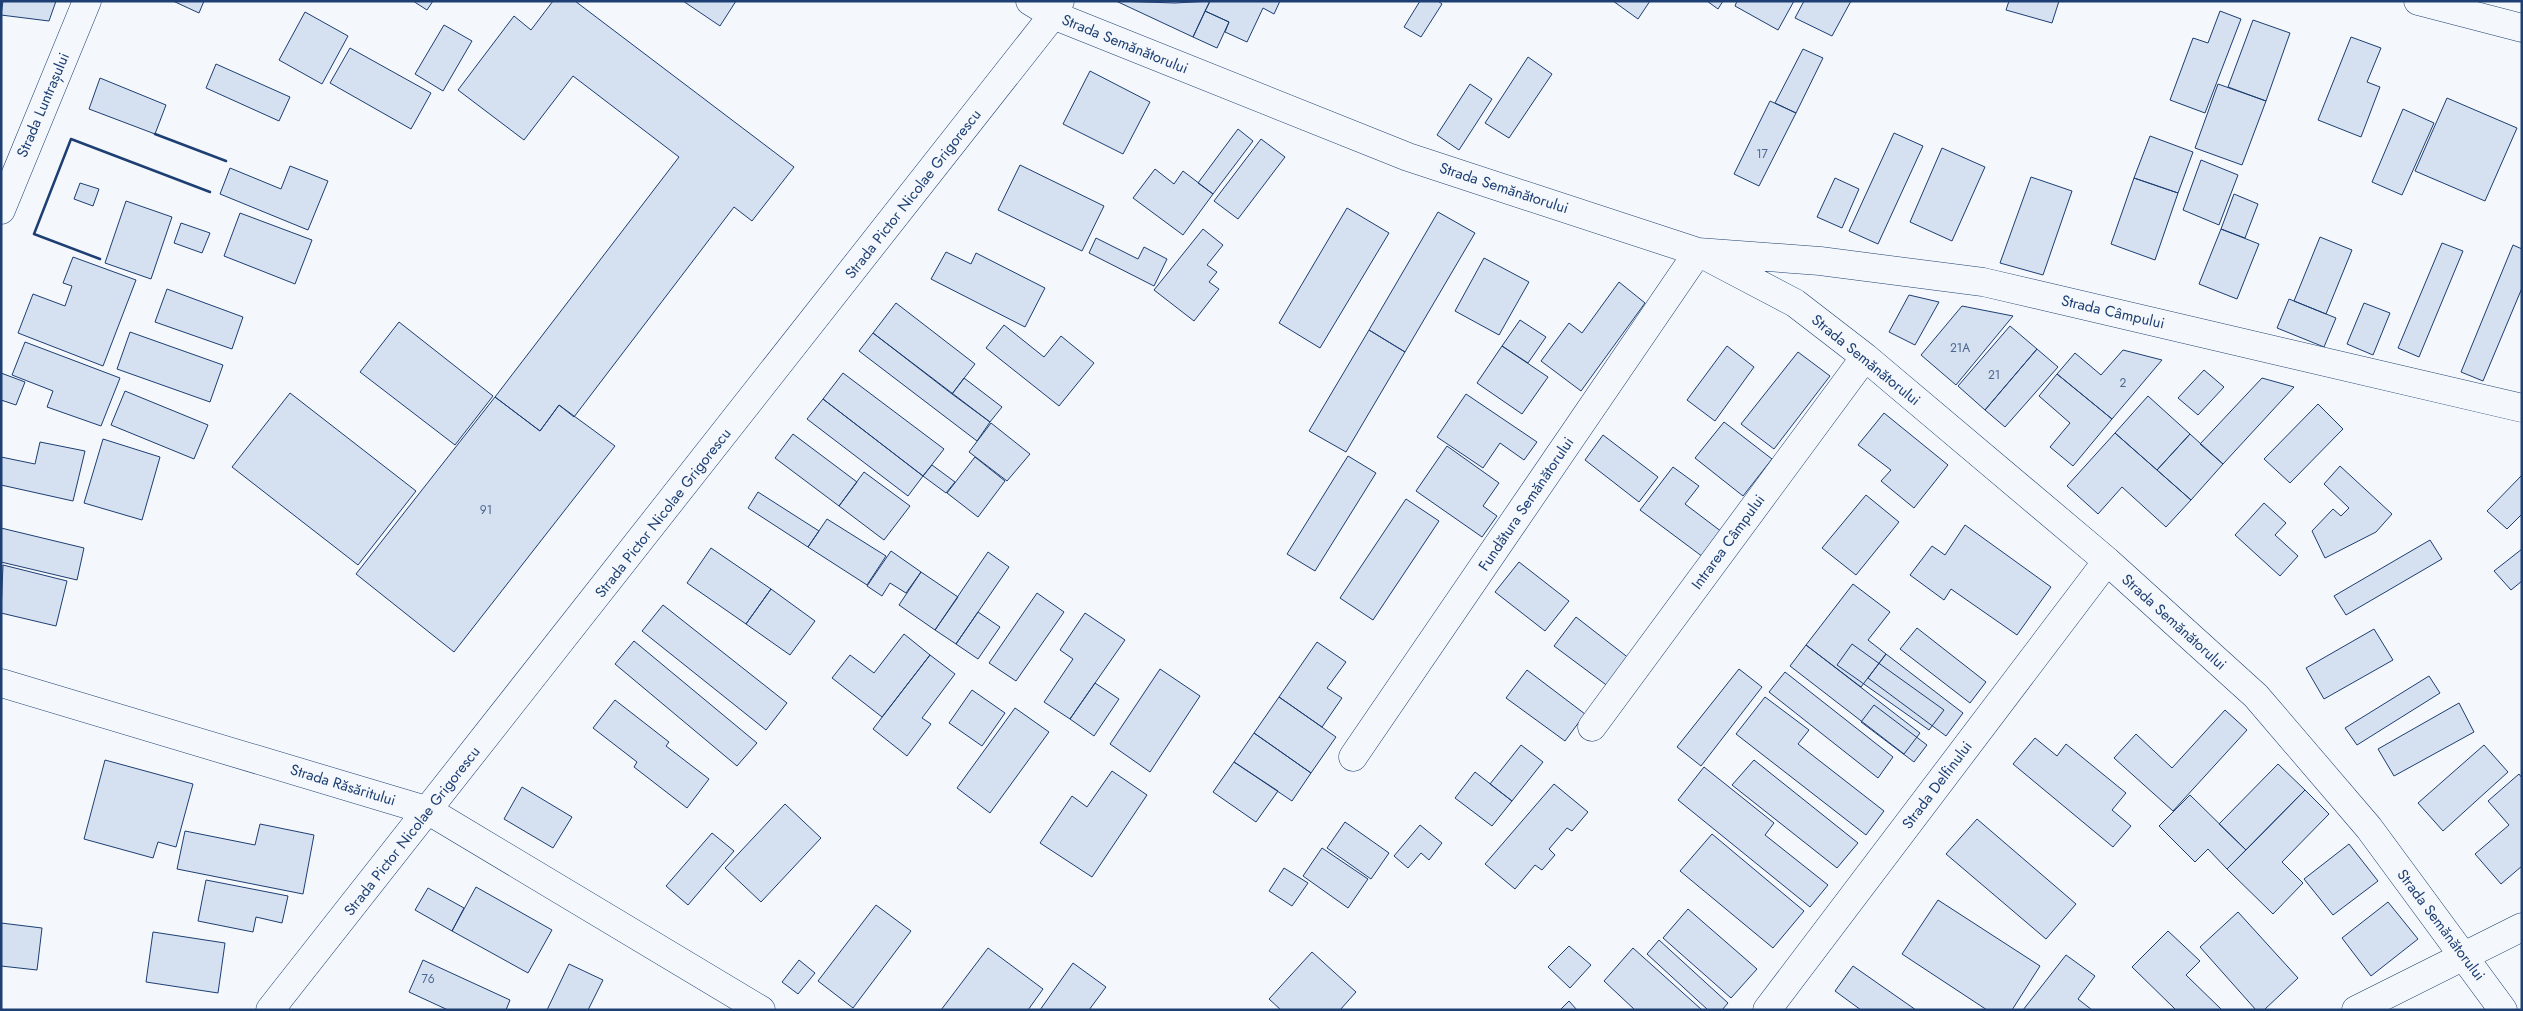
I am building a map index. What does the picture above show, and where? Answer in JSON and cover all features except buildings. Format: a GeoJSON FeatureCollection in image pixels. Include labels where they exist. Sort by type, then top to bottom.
{"type":"FeatureCollection","features":[{"type":"Feature","properties":{"kind":"street","name":"Strada Luntrașului"},"geometry":{"type":"LineString","coordinates":[[1,210],[87,1]]}},
{"type":"Feature","properties":{"kind":"street","name":"Strada Semănătorului"},"geometry":{"type":"LineString","coordinates":[[1030,1],[1057,8],[1408,157],[1698,252],[1795,303],[1865,357],[2108,561],[2256,696],[2369,828],[2503,1010]]}},
{"type":"Feature","properties":{"kind":"street"},"geometry":{"type":"LineString","coordinates":[[2418,1],[2522,28]]}},
{"type":"Feature","properties":{"kind":"street","name":"Strada Pictor Nicolae Grigorescu"},"geometry":{"type":"LineString","coordinates":[[270,1010],[429,811],[1057,8]]}},
{"type":"Feature","properties":{"kind":"street","name":"Strada Câmpului"},"geometry":{"type":"LineString","coordinates":[[1698,252],[1820,261],[1983,282],[2522,408]]}},
{"type":"Feature","properties":{"kind":"street","name":"Fundătura Semănătorului"},"geometry":{"type":"LineString","coordinates":[[1352,756],[1698,252]]}},
{"type":"Feature","properties":{"kind":"street","name":"Intrarea Câmpului"},"geometry":{"type":"LineString","coordinates":[[1592,726],[1865,357]]}},
{"type":"Feature","properties":{"kind":"street","name":"Strada Delfinului"},"geometry":{"type":"LineString","coordinates":[[1767,1010],[2108,561]]}},
{"type":"Feature","properties":{"kind":"street","name":"Strada Răsăritului"},"geometry":{"type":"LineString","coordinates":[[1,683],[429,811],[761,1010]]}},
{"type":"Feature","properties":{"kind":"street"},"geometry":{"type":"LineString","coordinates":[[2356,1010],[2522,927]]}},
{"type":"Feature","properties":{"kind":"wall"},"geometry":{"type":"LineString","coordinates":[[155,134],[226,161]]}},
{"type":"Feature","properties":{"kind":"wall"},"geometry":{"type":"LineString","coordinates":[[100,259],[34,234],[71,139],[210,192]]}}]}
